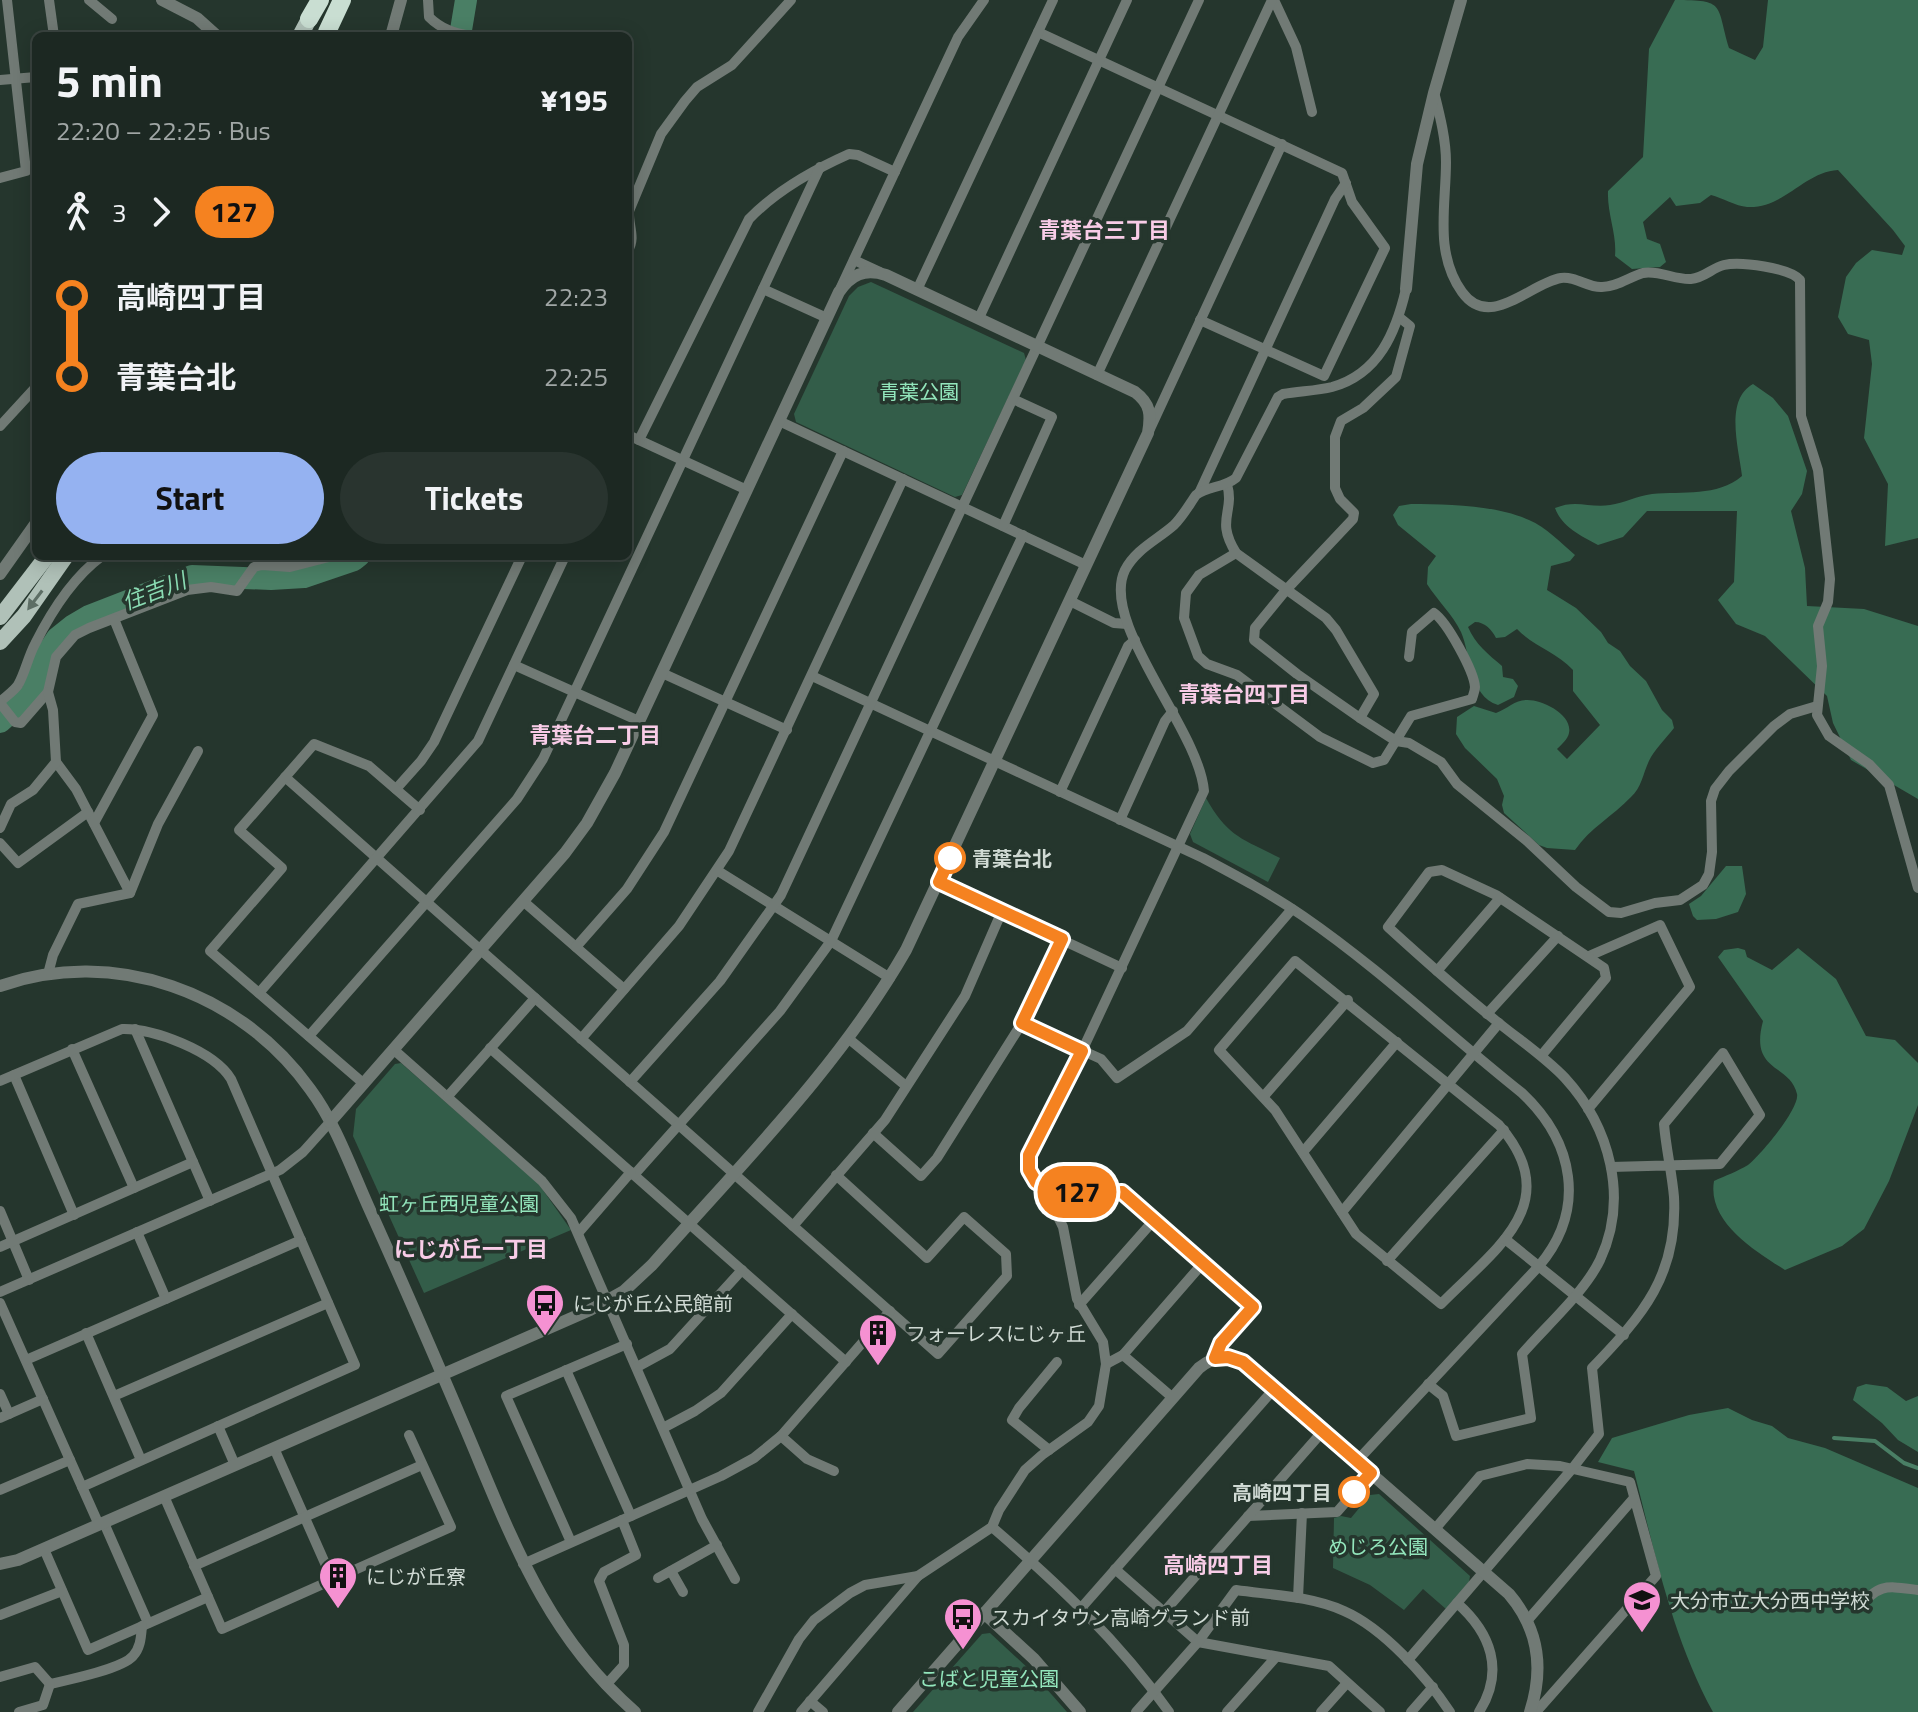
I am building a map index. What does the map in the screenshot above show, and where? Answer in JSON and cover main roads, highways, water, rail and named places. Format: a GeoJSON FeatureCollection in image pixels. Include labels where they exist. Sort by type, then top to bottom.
{"type":"FeatureCollection","features":[{"type":"Feature","properties":{"kind":"highway"},"geometry":{"type":"LineString","coordinates":[[309,19],[320,0]]}},
{"type":"Feature","properties":{"kind":"highway"},"geometry":{"type":"LineString","coordinates":[[329,32],[342,0]]}},
{"type":"Feature","properties":{"kind":"main road"},"geometry":{"type":"LineString","coordinates":[[302,32],[309,19]]}},
{"type":"Feature","properties":{"kind":"main road"},"geometry":{"type":"LineString","coordinates":[[0,617],[44,560]]}},
{"type":"Feature","properties":{"kind":"main road"},"geometry":{"type":"LineString","coordinates":[[0,642],[24,616],[63,560]]}},
{"type":"Feature","properties":{"kind":"waterway","name":"住吉川"},"geometry":{"type":"LineString","coordinates":[[461,32],[466,0]]}},
{"type":"Feature","properties":{"kind":"waterway","name":"住吉川"},"geometry":{"type":"LineString","coordinates":[[0,722],[32,693],[41,662],[57,638],[89,616],[192,576],[304,577],[354,560]]}},
{"type":"Feature","properties":{"kind":"waterway"},"geometry":{"type":"LineString","coordinates":[[1834,1438],[1875,1441],[1904,1463],[1918,1468]]}},
{"type":"Feature","properties":{"kind":"place","name":"青葉台北"},"geometry":{"type":"Point","coordinates":[950,858]}},
{"type":"Feature","properties":{"kind":"place","name":"にじが丘公民館前"},"geometry":{"type":"Point","coordinates":[545,1337]}},
{"type":"Feature","properties":{"kind":"place","name":"フォーレスにじヶ丘"},"geometry":{"type":"Point","coordinates":[878,1367]}},
{"type":"Feature","properties":{"kind":"place","name":"高崎四丁目"},"geometry":{"type":"Point","coordinates":[1354,1492]}},
{"type":"Feature","properties":{"kind":"place","name":"にじが丘寮"},"geometry":{"type":"Point","coordinates":[338,1610]}},
{"type":"Feature","properties":{"kind":"place","name":"大分市立大分西中学校"},"geometry":{"type":"Point","coordinates":[1642,1634]}},
{"type":"Feature","properties":{"kind":"place","name":"スカイタウン高崎グランド前"},"geometry":{"type":"Point","coordinates":[963,1651]}},
{"type":"Feature","properties":{"kind":"district","name":"青葉台三丁目"},"geometry":{"type":"Point","coordinates":[1104,230]}},
{"type":"Feature","properties":{"kind":"district","name":"青葉台四丁目"},"geometry":{"type":"Point","coordinates":[1244,694]}},
{"type":"Feature","properties":{"kind":"district","name":"青葉台二丁目"},"geometry":{"type":"Point","coordinates":[595,735]}},
{"type":"Feature","properties":{"kind":"district","name":"にじが丘一丁目"},"geometry":{"type":"Point","coordinates":[471,1249]}},
{"type":"Feature","properties":{"kind":"district","name":"高崎四丁目"},"geometry":{"type":"Point","coordinates":[1218,1565]}},
{"type":"Feature","properties":{"kind":"park label","name":"青葉公園"},"geometry":{"type":"Point","coordinates":[919,391]}},
{"type":"Feature","properties":{"kind":"park label","name":"虹ヶ丘西児童公園"},"geometry":{"type":"Point","coordinates":[459,1203]}},
{"type":"Feature","properties":{"kind":"park label","name":"めじろ公園"},"geometry":{"type":"Point","coordinates":[1378,1546]}},
{"type":"Feature","properties":{"kind":"park label","name":"こばと児童公園"},"geometry":{"type":"Point","coordinates":[989,1678]}}]}
